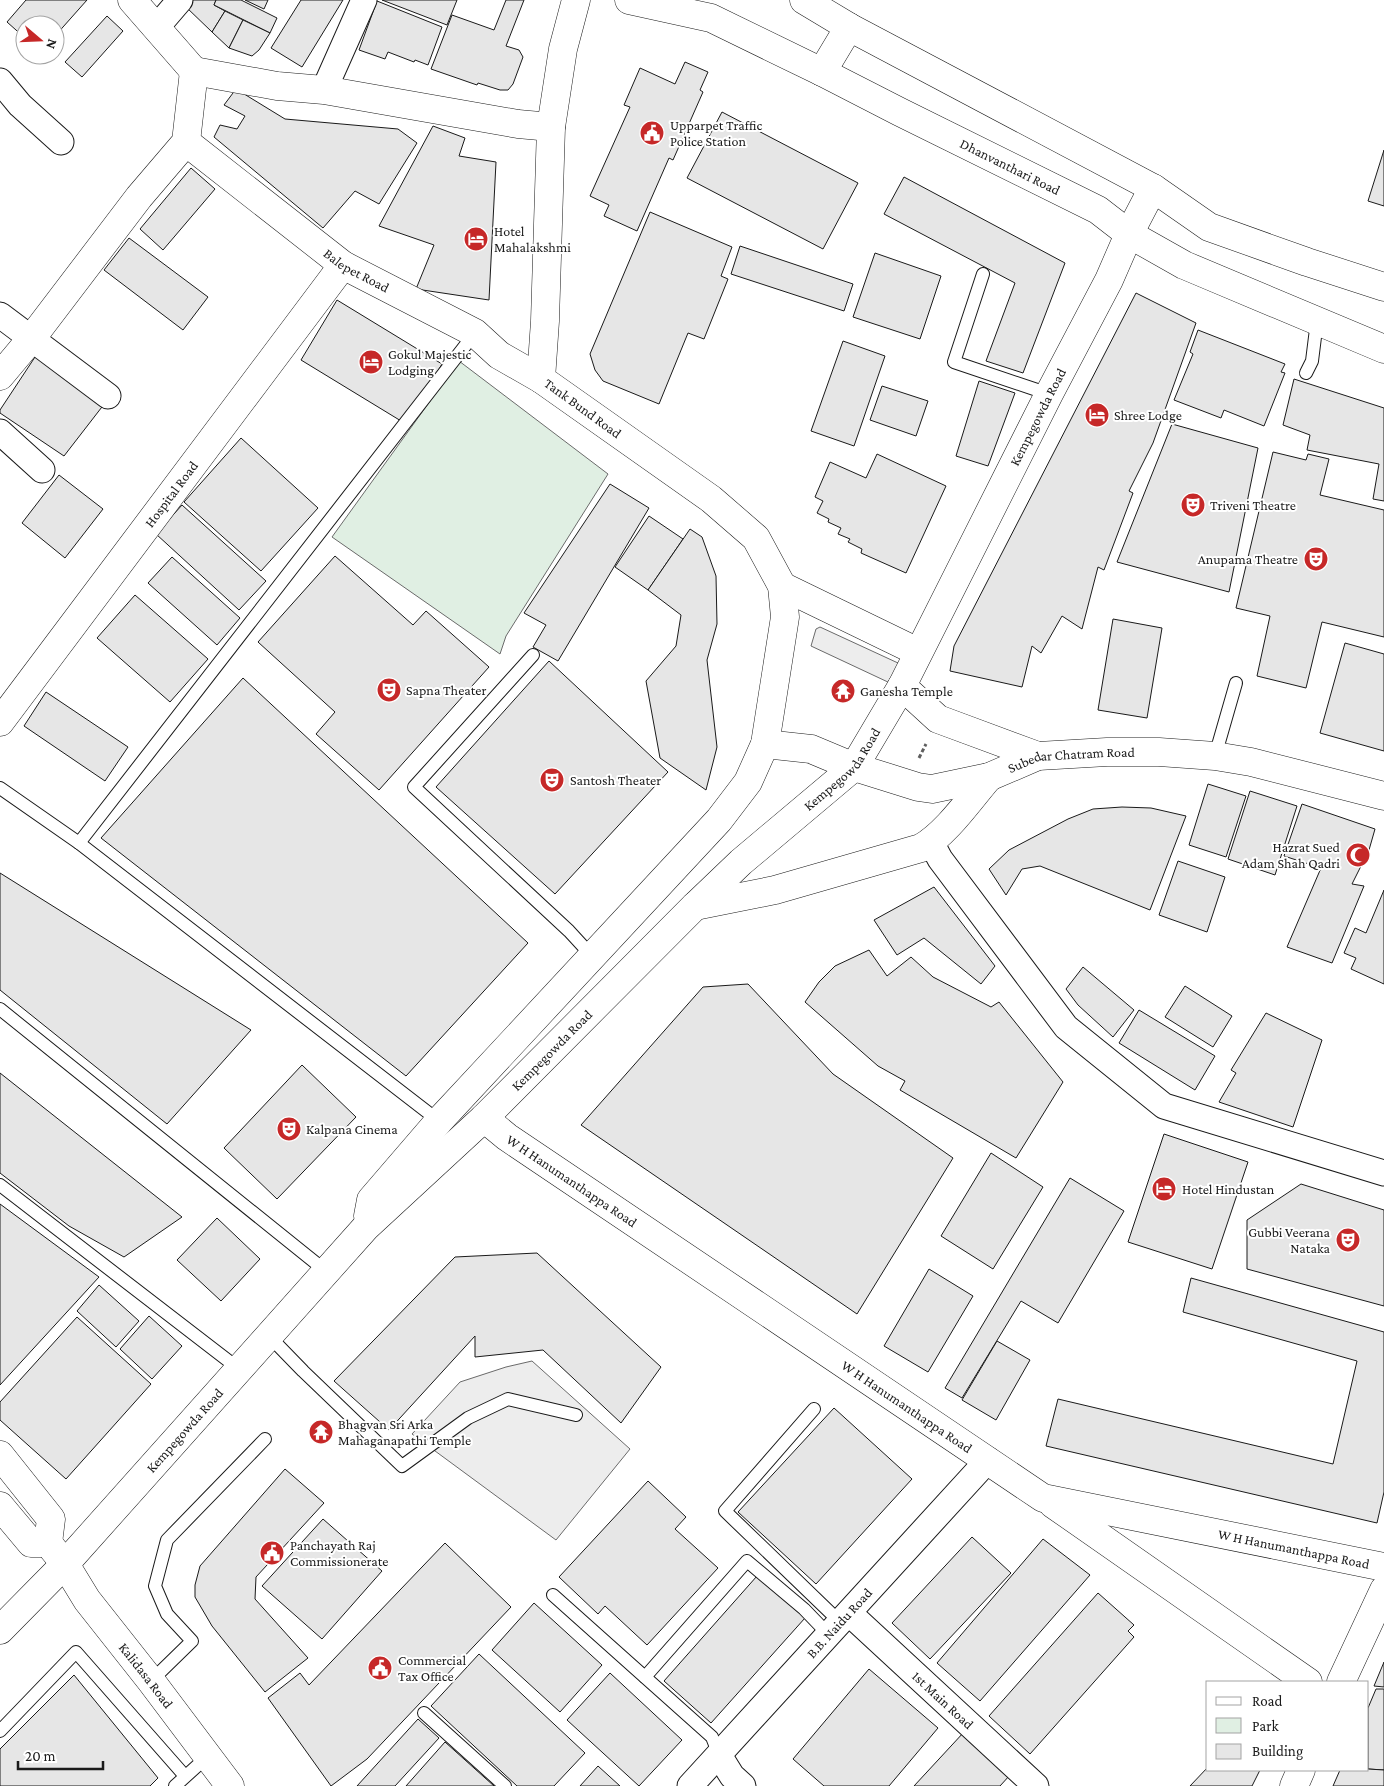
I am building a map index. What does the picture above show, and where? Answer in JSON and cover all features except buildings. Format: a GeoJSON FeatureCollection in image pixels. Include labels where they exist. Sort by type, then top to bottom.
{"type":"FeatureCollection","features":[{"type":"Feature","properties":{"kind":"main road"},"geometry":{"type":"LineString","coordinates":[[132,0],[194,71],[277,86],[324,90],[518,124],[551,127]]}},
{"type":"Feature","properties":{"kind":"main road","name":"Tank Bund Road"},"geometry":{"type":"LineString","coordinates":[[576,0],[563,49],[551,127],[545,322],[541,379],[711,499],[756,538],[782,586],[785,617],[764,744]]}},
{"type":"Feature","properties":{"kind":"main road","name":"Dhanvanthari Road"},"geometry":{"type":"LineString","coordinates":[[629,0],[711,18],[1098,210],[1129,234],[1184,265],[1384,349]]}},
{"type":"Feature","properties":{"kind":"main road"},"geometry":{"type":"LineString","coordinates":[[804,0],[849,27],[1153,188],[1210,227],[1384,287]]}},
{"type":"Feature","properties":{"kind":"main road"},"geometry":{"type":"LineString","coordinates":[[822,72],[849,27]]}},
{"type":"Feature","properties":{"kind":"main road"},"geometry":{"type":"LineString","coordinates":[[0,376],[31,339],[139,196],[186,142],[194,71]]}},
{"type":"Feature","properties":{"kind":"main road","name":"Balepet Road"},"geometry":{"type":"LineString","coordinates":[[186,142],[343,265],[476,333],[499,354],[541,379]]}},
{"type":"Feature","properties":{"kind":"main road","name":"Kempegowda Road"},"geometry":{"type":"LineString","coordinates":[[0,1630],[65,1564],[366,1227],[484,1118],[694,906],[741,862],[854,766],[902,686],[1048,394],[1109,280],[1129,234],[1153,188]]}},
{"type":"Feature","properties":{"kind":"main road","name":"Hospital Road"},"geometry":{"type":"LineString","coordinates":[[0,722],[343,265]]}},
{"type":"Feature","properties":{"kind":"main road"},"geometry":{"type":"LineString","coordinates":[[782,586],[918,652]]}},
{"type":"Feature","properties":{"kind":"main road"},"geometry":{"type":"LineString","coordinates":[[902,686],[938,719],[1038,756]]}},
{"type":"Feature","properties":{"kind":"main road"},"geometry":{"type":"LineString","coordinates":[[366,1227],[371,1200],[439,1121],[719,820],[748,782],[764,744]]}},
{"type":"Feature","properties":{"kind":"main road","name":"Subedar Chatram Road"},"geometry":{"type":"LineString","coordinates":[[764,744],[810,748],[854,766],[918,787],[932,789],[989,777],[1038,756],[1107,752],[1159,752],[1215,756],[1252,762],[1384,796]]}},
{"type":"Feature","properties":{"kind":"main road"},"geometry":{"type":"LineString","coordinates":[[694,906],[775,890],[921,848],[931,842],[958,814],[989,777]]}},
{"type":"Feature","properties":{"kind":"main road","name":"W H Hanumanthappa Road"},"geometry":{"type":"LineString","coordinates":[[484,1118],[507,1138],[1043,1498],[1384,1567]]}},
{"type":"Feature","properties":{"kind":"main road"},"geometry":{"type":"LineString","coordinates":[[0,1455],[51,1519],[48,1543],[31,1543],[0,1506]]}},
{"type":"Feature","properties":{"kind":"main road"},"geometry":{"type":"LineString","coordinates":[[1043,1498],[1307,1681]]}},
{"type":"Feature","properties":{"kind":"main road","name":"Kalidasa Road"},"geometry":{"type":"LineString","coordinates":[[48,1543],[65,1564],[87,1600],[230,1786]]}},
{"type":"Feature","properties":{"kind":"main road"},"geometry":{"type":"LineString","coordinates":[[1341,1681],[1384,1590]]}},
{"type":"Feature","properties":{"kind":"main road"},"geometry":{"type":"LineString","coordinates":[[1294,1786],[1301,1771]]}},
{"type":"Feature","properties":{"kind":"street"},"geometry":{"type":"LineString","coordinates":[[156,28],[180,0]]}},
{"type":"Feature","properties":{"kind":"street"},"geometry":{"type":"LineString","coordinates":[[324,90],[364,0]]}},
{"type":"Feature","properties":{"kind":"street"},"geometry":{"type":"LineString","coordinates":[[0,81],[20,104],[61,142]]}},
{"type":"Feature","properties":{"kind":"street"},"geometry":{"type":"LineString","coordinates":[[0,315],[108,396]]}},
{"type":"Feature","properties":{"kind":"street"},"geometry":{"type":"LineString","coordinates":[[0,432],[42,470]]}},
{"type":"Feature","properties":{"kind":"street"},"geometry":{"type":"LineString","coordinates":[[931,842],[940,859],[1066,1027],[1164,1106],[1384,1173]]}},
{"type":"Feature","properties":{"kind":"street","name":"B.B. Naidu Road"},"geometry":{"type":"LineString","coordinates":[[690,1786],[988,1460]]}},
{"type":"Feature","properties":{"kind":"street","name":"1st Main Road"},"geometry":{"type":"LineString","coordinates":[[839,1623],[1036,1786]]}},
{"type":"Feature","properties":{"kind":"street"},"geometry":{"type":"LineString","coordinates":[[719,1755],[732,1776],[743,1786]]}},
{"type":"Feature","properties":{"kind":"lane"},"geometry":{"type":"LineString","coordinates":[[983,274],[954,362],[1048,394]]}},
{"type":"Feature","properties":{"kind":"lane"},"geometry":{"type":"LineString","coordinates":[[1306,373],[1312,361],[1317,321]]}},
{"type":"Feature","properties":{"kind":"lane"},"geometry":{"type":"LineString","coordinates":[[79,843],[476,333]]}},
{"type":"Feature","properties":{"kind":"lane"},"geometry":{"type":"LineString","coordinates":[[533,655],[414,787],[569,931],[592,956]]}},
{"type":"Feature","properties":{"kind":"lane"},"geometry":{"type":"LineString","coordinates":[[1215,756],[1236,683]]}},
{"type":"Feature","properties":{"kind":"lane"},"geometry":{"type":"LineString","coordinates":[[0,788],[79,843],[439,1121]]}},
{"type":"Feature","properties":{"kind":"lane"},"geometry":{"type":"LineString","coordinates":[[0,1010],[327,1272]]}},
{"type":"Feature","properties":{"kind":"lane"},"geometry":{"type":"LineString","coordinates":[[0,1185],[239,1369]]}},
{"type":"Feature","properties":{"kind":"lane"},"geometry":{"type":"LineString","coordinates":[[269,1336],[303,1372],[402,1466],[468,1418],[508,1399],[576,1415]]}},
{"type":"Feature","properties":{"kind":"lane"},"geometry":{"type":"LineString","coordinates":[[814,1409],[725,1511],[839,1623]]}},
{"type":"Feature","properties":{"kind":"lane"},"geometry":{"type":"LineString","coordinates":[[151,1681],[192,1641],[167,1614],[155,1586],[167,1540],[265,1439]]}},
{"type":"Feature","properties":{"kind":"lane"},"geometry":{"type":"LineString","coordinates":[[645,1677],[747,1561],[804,1609],[839,1623]]}},
{"type":"Feature","properties":{"kind":"lane"},"geometry":{"type":"LineString","coordinates":[[553,1595],[712,1737],[719,1755]]}},
{"type":"Feature","properties":{"kind":"lane"},"geometry":{"type":"LineString","coordinates":[[0,1731],[76,1652],[185,1776]]}},
{"type":"Feature","properties":{"kind":"lane"},"geometry":{"type":"LineString","coordinates":[[424,1713],[505,1786]]}},
{"type":"Feature","properties":{"kind":"lane"},"geometry":{"type":"LineString","coordinates":[[176,1786],[208,1756]]}},
{"type":"Feature","properties":{"kind":"path"},"geometry":{"type":"LineString","coordinates":[[918,762],[928,741]]}},
{"type":"Feature","properties":{"kind":"green space"},"geometry":{"type":"Polygon","coordinates":[[[459,361],[608,474],[506,636],[500,654],[332,537],[459,361]]]}},
{"type":"Feature","properties":{"kind":"shaded area"},"geometry":{"type":"Polygon","coordinates":[[[820,627],[898,663],[899,666],[890,683],[811,646],[816,629],[820,627]]]}},
{"type":"Feature","properties":{"kind":"shaded area"},"geometry":{"type":"Polygon","coordinates":[[[532,1361],[630,1449],[556,1540],[412,1434],[460,1382],[506,1367],[532,1361]]]}},
{"type":"Feature","properties":{"kind":"place","name":"Upparpet Traffic Police Station"},"geometry":{"type":"Point","coordinates":[652,133]}},
{"type":"Feature","properties":{"kind":"place","name":"Hotel Mahalakshmi"},"geometry":{"type":"Point","coordinates":[476,239]}},
{"type":"Feature","properties":{"kind":"place","name":"Gokul Majestic Lodging"},"geometry":{"type":"Point","coordinates":[371,362]}},
{"type":"Feature","properties":{"kind":"place","name":"Shree Lodge"},"geometry":{"type":"Point","coordinates":[1097,415]}},
{"type":"Feature","properties":{"kind":"place","name":"Triveni Theatre"},"geometry":{"type":"Point","coordinates":[1193,505]}},
{"type":"Feature","properties":{"kind":"place","name":"Anupama Theatre"},"geometry":{"type":"Point","coordinates":[1316,559]}},
{"type":"Feature","properties":{"kind":"place","name":"Sapna Theater"},"geometry":{"type":"Point","coordinates":[389,690]}},
{"type":"Feature","properties":{"kind":"place","name":"Ganesha Temple"},"geometry":{"type":"Point","coordinates":[843,691]}},
{"type":"Feature","properties":{"kind":"place","name":"Santosh Theater"},"geometry":{"type":"Point","coordinates":[552,780]}},
{"type":"Feature","properties":{"kind":"place","name":"Hazrat Sued Adam Shah Qadri"},"geometry":{"type":"Point","coordinates":[1358,855]}},
{"type":"Feature","properties":{"kind":"place","name":"Kalpana Cinema"},"geometry":{"type":"Point","coordinates":[289,1129]}},
{"type":"Feature","properties":{"kind":"place","name":"Hotel Hindustan"},"geometry":{"type":"Point","coordinates":[1164,1189]}},
{"type":"Feature","properties":{"kind":"place","name":"Gubbi Veerana Nataka"},"geometry":{"type":"Point","coordinates":[1348,1240]}},
{"type":"Feature","properties":{"kind":"place","name":"Bhagvan Sri Arka Mahaganapathi Temple"},"geometry":{"type":"Point","coordinates":[321,1432]}},
{"type":"Feature","properties":{"kind":"place","name":"Panchayath Raj Commissionerate"},"geometry":{"type":"Point","coordinates":[272,1553]}},
{"type":"Feature","properties":{"kind":"place","name":"Commercial Tax Office"},"geometry":{"type":"Point","coordinates":[380,1668]}}]}
